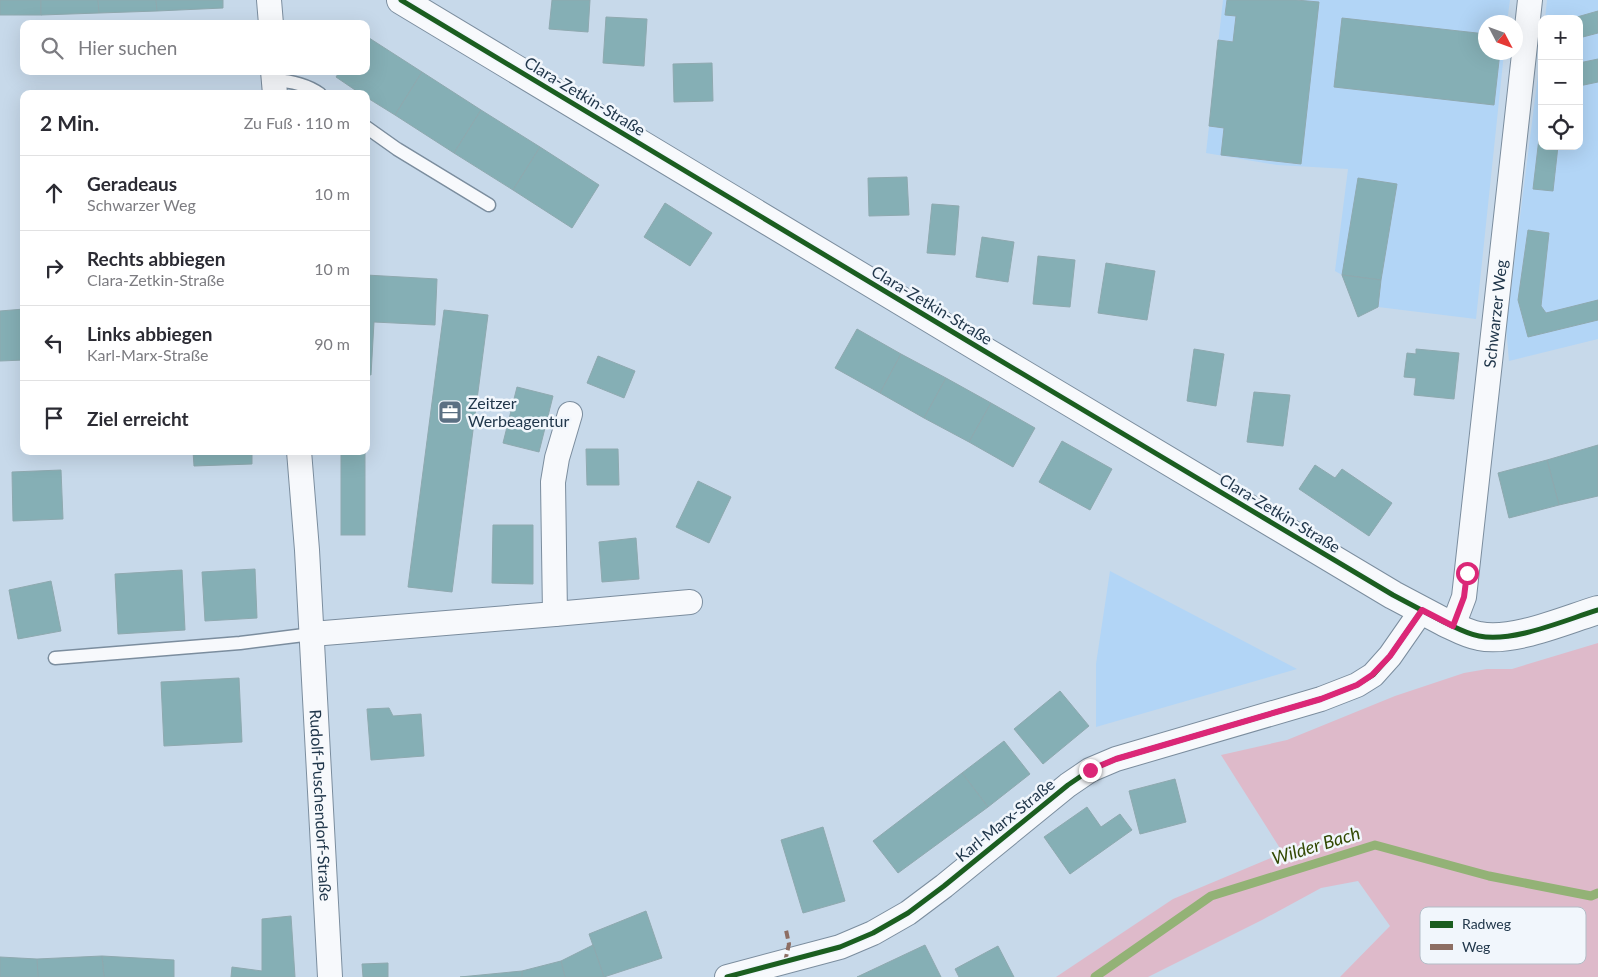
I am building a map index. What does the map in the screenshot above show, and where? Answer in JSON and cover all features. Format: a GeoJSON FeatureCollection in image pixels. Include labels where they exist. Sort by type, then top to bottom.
{"type":"FeatureCollection","features":[{"type":"Feature","properties":{"kind":"street"},"geometry":{"type":"LineString","coordinates":[[269,0],[271,20]]}},
{"type":"Feature","properties":{"kind":"street","name":"Clara-Zetkin-Straße"},"geometry":{"type":"LineString","coordinates":[[401,0],[1376,585],[1453,626],[1477,636],[1500,638],[1516,636],[1598,610]]}},
{"type":"Feature","properties":{"kind":"street","name":"Schwarzer Weg"},"geometry":{"type":"LineString","coordinates":[[1453,626],[1464,597],[1530,0]]}},
{"type":"Feature","properties":{"kind":"street"},"geometry":{"type":"LineString","coordinates":[[555,614],[553,482],[557,458],[570,414]]}},
{"type":"Feature","properties":{"kind":"street","name":"Rudolf-Puschendorf-Straße"},"geometry":{"type":"LineString","coordinates":[[299,455],[312,634],[330,977]]}},
{"type":"Feature","properties":{"kind":"street"},"geometry":{"type":"LineString","coordinates":[[312,634],[690,602]]}},
{"type":"Feature","properties":{"kind":"street","name":"Karl-Marx-Straße"},"geometry":{"type":"LineString","coordinates":[[727,977],[788,969],[873,933],[908,913],[944,886],[1068,785],[1090,770],[1116,759],[1321,699],[1357,685],[1372,675],[1390,656],[1422,610]]}},
{"type":"Feature","properties":{"kind":"lane"},"geometry":{"type":"LineString","coordinates":[[274,82],[292,81],[315,90]]}},
{"type":"Feature","properties":{"kind":"lane"},"geometry":{"type":"LineString","coordinates":[[370,130],[489,205]]}},
{"type":"Feature","properties":{"kind":"lane"},"geometry":{"type":"LineString","coordinates":[[55,658],[240,643],[312,634]]}},
{"type":"Feature","properties":{"kind":"shaded area"},"geometry":{"type":"Polygon","coordinates":[[[1223,0],[1510,0],[1508,15],[1478,15],[1478,60],[1503,60],[1476,319],[1378,307],[1381,280],[1342,275],[1335,271],[1348,169],[1277,165],[1206,153],[1223,0]]]}},
{"type":"Feature","properties":{"kind":"shaded area"},"geometry":{"type":"Polygon","coordinates":[[[1547,0],[1598,0],[1598,339],[1509,361],[1506,328],[1538,75],[1538,150],[1583,150],[1583,15],[1545,15],[1547,0]]]}},
{"type":"Feature","properties":{"kind":"shaded area"},"geometry":{"type":"Polygon","coordinates":[[[1110,571],[1297,669],[1096,727],[1096,664],[1110,571]]]}},
{"type":"Feature","properties":{"kind":"shaded area"},"geometry":{"type":"Polygon","coordinates":[[[1598,643],[1598,977],[1340,977],[1390,926],[1358,881],[1321,888],[1148,977],[1056,977],[1173,899],[1283,853],[1221,755],[1287,740],[1395,696],[1464,673],[1487,669],[1512,669],[1598,643]]]}},
{"type":"Feature","properties":{"kind":"building"},"geometry":{"type":"Polygon","coordinates":[[[0,0],[41,0],[41,15],[0,15],[0,0]]]}},
{"type":"Feature","properties":{"kind":"building"},"geometry":{"type":"Polygon","coordinates":[[[41,0],[98,0],[99,13],[41,15],[41,0]]]}},
{"type":"Feature","properties":{"kind":"building"},"geometry":{"type":"Polygon","coordinates":[[[98,0],[156,0],[157,11],[99,13],[98,0]]]}},
{"type":"Feature","properties":{"kind":"building"},"geometry":{"type":"Polygon","coordinates":[[[156,0],[223,0],[223,8],[157,11],[156,0]]]}},
{"type":"Feature","properties":{"kind":"building"},"geometry":{"type":"Polygon","coordinates":[[[552,0],[590,0],[588,32],[549,29],[552,0]]]}},
{"type":"Feature","properties":{"kind":"building"},"geometry":{"type":"Polygon","coordinates":[[[1227,0],[1319,2],[1301,164],[1221,155],[1224,128],[1209,126],[1218,40],[1233,42],[1236,16],[1225,15],[1227,0]]]}},
{"type":"Feature","properties":{"kind":"building"},"geometry":{"type":"Polygon","coordinates":[[[1598,11],[1598,33],[1583,37],[1583,15],[1598,11]]]}},
{"type":"Feature","properties":{"kind":"building"},"geometry":{"type":"Polygon","coordinates":[[[606,17],[647,19],[644,66],[603,63],[606,17]]]}},
{"type":"Feature","properties":{"kind":"building"},"geometry":{"type":"Polygon","coordinates":[[[1342,18],[1478,33],[1478,60],[1499,60],[1494,105],[1334,87],[1342,18]]]}},
{"type":"Feature","properties":{"kind":"building"},"geometry":{"type":"Polygon","coordinates":[[[370,39],[422,72],[395,115],[370,99],[370,90],[355,90],[336,77],[337,75],[370,75],[370,39]]]}},
{"type":"Feature","properties":{"kind":"building"},"geometry":{"type":"Polygon","coordinates":[[[1598,59],[1598,82],[1583,85],[1583,62],[1598,59]]]}},
{"type":"Feature","properties":{"kind":"building"},"geometry":{"type":"Polygon","coordinates":[[[712,63],[713,101],[674,102],[673,64],[712,63]]]}},
{"type":"Feature","properties":{"kind":"building"},"geometry":{"type":"Polygon","coordinates":[[[422,72],[481,110],[454,153],[395,115],[422,72]]]}},
{"type":"Feature","properties":{"kind":"building"},"geometry":{"type":"Polygon","coordinates":[[[481,110],[540,147],[513,190],[454,153],[481,110]]]}},
{"type":"Feature","properties":{"kind":"building"},"geometry":{"type":"Polygon","coordinates":[[[540,147],[599,185],[572,228],[513,190],[540,147]]]}},
{"type":"Feature","properties":{"kind":"building"},"geometry":{"type":"Polygon","coordinates":[[[1538,147],[1538,150],[1558,150],[1553,191],[1533,189],[1538,147]]]}},
{"type":"Feature","properties":{"kind":"building"},"geometry":{"type":"Polygon","coordinates":[[[907,177],[909,215],[869,216],[868,178],[907,177]]]}},
{"type":"Feature","properties":{"kind":"building"},"geometry":{"type":"Polygon","coordinates":[[[1358,178],[1397,184],[1381,280],[1342,275],[1358,178]]]}},
{"type":"Feature","properties":{"kind":"building"},"geometry":{"type":"Polygon","coordinates":[[[665,203],[712,233],[690,266],[644,237],[665,203]]]}},
{"type":"Feature","properties":{"kind":"building"},"geometry":{"type":"Polygon","coordinates":[[[932,204],[959,206],[955,255],[927,253],[932,204]]]}},
{"type":"Feature","properties":{"kind":"building"},"geometry":{"type":"Polygon","coordinates":[[[1528,230],[1549,233],[1541,306],[1546,313],[1598,300],[1598,320],[1528,337],[1518,300],[1528,230]]]}},
{"type":"Feature","properties":{"kind":"building"},"geometry":{"type":"Polygon","coordinates":[[[982,237],[1014,242],[1008,282],[976,277],[982,237]]]}},
{"type":"Feature","properties":{"kind":"building"},"geometry":{"type":"Polygon","coordinates":[[[1038,256],[1075,260],[1070,307],[1033,304],[1038,256]]]}},
{"type":"Feature","properties":{"kind":"building"},"geometry":{"type":"Polygon","coordinates":[[[1106,263],[1155,271],[1147,320],[1098,313],[1106,263]]]}},
{"type":"Feature","properties":{"kind":"building"},"geometry":{"type":"Polygon","coordinates":[[[370,275],[437,279],[435,325],[374,322],[371,375],[370,275]]]}},
{"type":"Feature","properties":{"kind":"building"},"geometry":{"type":"Polygon","coordinates":[[[1342,275],[1381,280],[1378,307],[1358,317],[1342,275]]]}},
{"type":"Feature","properties":{"kind":"building"},"geometry":{"type":"Polygon","coordinates":[[[20,309],[20,360],[0,361],[0,311],[20,309]]]}},
{"type":"Feature","properties":{"kind":"building"},"geometry":{"type":"Polygon","coordinates":[[[444,310],[488,315],[452,592],[408,587],[444,310]]]}},
{"type":"Feature","properties":{"kind":"building"},"geometry":{"type":"Polygon","coordinates":[[[857,329],[901,354],[880,393],[835,368],[857,329]]]}},
{"type":"Feature","properties":{"kind":"building"},"geometry":{"type":"Polygon","coordinates":[[[1194,349],[1224,354],[1216,406],[1187,401],[1194,349]]]}},
{"type":"Feature","properties":{"kind":"building"},"geometry":{"type":"Polygon","coordinates":[[[1416,349],[1459,353],[1454,399],[1414,395],[1416,378],[1404,377],[1407,353],[1416,354],[1416,349]]]}},
{"type":"Feature","properties":{"kind":"building"},"geometry":{"type":"Polygon","coordinates":[[[901,354],[946,378],[924,418],[880,393],[901,354]]]}},
{"type":"Feature","properties":{"kind":"building"},"geometry":{"type":"Polygon","coordinates":[[[598,356],[635,371],[624,398],[587,383],[598,356]]]}},
{"type":"Feature","properties":{"kind":"building"},"geometry":{"type":"Polygon","coordinates":[[[946,378],[991,403],[969,442],[924,418],[946,378]]]}},
{"type":"Feature","properties":{"kind":"building"},"geometry":{"type":"Polygon","coordinates":[[[517,387],[553,396],[539,452],[503,443],[517,387]]]}},
{"type":"Feature","properties":{"kind":"building"},"geometry":{"type":"Polygon","coordinates":[[[1254,392],[1290,395],[1283,446],[1247,442],[1254,392]]]}},
{"type":"Feature","properties":{"kind":"building"},"geometry":{"type":"Polygon","coordinates":[[[991,403],[1035,428],[1013,467],[969,442],[991,403]]]}},
{"type":"Feature","properties":{"kind":"building"},"geometry":{"type":"Polygon","coordinates":[[[1062,441],[1112,469],[1090,510],[1039,482],[1062,441]]]}},
{"type":"Feature","properties":{"kind":"building"},"geometry":{"type":"Polygon","coordinates":[[[1598,445],[1598,496],[1559,505],[1547,460],[1598,445]]]}},
{"type":"Feature","properties":{"kind":"building"},"geometry":{"type":"Polygon","coordinates":[[[586,449],[618,449],[619,485],[587,485],[586,449]]]}},
{"type":"Feature","properties":{"kind":"building"},"geometry":{"type":"Polygon","coordinates":[[[193,455],[252,455],[252,464],[194,466],[193,455]]]}},
{"type":"Feature","properties":{"kind":"building"},"geometry":{"type":"Polygon","coordinates":[[[341,455],[365,455],[365,535],[341,535],[341,455]]]}},
{"type":"Feature","properties":{"kind":"building"},"geometry":{"type":"Polygon","coordinates":[[[1547,460],[1559,505],[1509,518],[1498,473],[1547,460]]]}},
{"type":"Feature","properties":{"kind":"building"},"geometry":{"type":"Polygon","coordinates":[[[1315,465],[1335,478],[1342,469],[1392,503],[1369,536],[1299,489],[1315,465]]]}},
{"type":"Feature","properties":{"kind":"building"},"geometry":{"type":"Polygon","coordinates":[[[61,470],[63,519],[13,521],[12,472],[61,470]]]}},
{"type":"Feature","properties":{"kind":"building"},"geometry":{"type":"Polygon","coordinates":[[[698,481],[731,497],[709,543],[676,527],[698,481]]]}},
{"type":"Feature","properties":{"kind":"building"},"geometry":{"type":"Polygon","coordinates":[[[493,525],[533,525],[533,584],[492,583],[493,525]]]}},
{"type":"Feature","properties":{"kind":"building"},"geometry":{"type":"Polygon","coordinates":[[[636,538],[639,579],[602,582],[599,542],[636,538]]]}},
{"type":"Feature","properties":{"kind":"building"},"geometry":{"type":"Polygon","coordinates":[[[255,569],[257,618],[205,621],[202,572],[255,569]]]}},
{"type":"Feature","properties":{"kind":"building"},"geometry":{"type":"Polygon","coordinates":[[[182,570],[185,630],[118,634],[115,574],[182,570]]]}},
{"type":"Feature","properties":{"kind":"building"},"geometry":{"type":"Polygon","coordinates":[[[51,581],[61,631],[18,639],[9,590],[51,581]]]}},
{"type":"Feature","properties":{"kind":"building"},"geometry":{"type":"Polygon","coordinates":[[[239,678],[242,742],[164,746],[161,682],[239,678]]]}},
{"type":"Feature","properties":{"kind":"building"},"geometry":{"type":"Polygon","coordinates":[[[1060,691],[1089,726],[1043,764],[1014,729],[1060,691]]]}},
{"type":"Feature","properties":{"kind":"building"},"geometry":{"type":"Polygon","coordinates":[[[389,708],[393,716],[421,714],[424,756],[371,760],[367,709],[389,708]]]}},
{"type":"Feature","properties":{"kind":"building"},"geometry":{"type":"Polygon","coordinates":[[[1004,741],[1030,774],[988,807],[962,773],[1004,741]]]}},
{"type":"Feature","properties":{"kind":"building"},"geometry":{"type":"Polygon","coordinates":[[[962,773],[988,807],[898,873],[873,841],[962,773]]]}},
{"type":"Feature","properties":{"kind":"building"},"geometry":{"type":"Polygon","coordinates":[[[1175,779],[1186,822],[1140,834],[1129,791],[1175,779]]]}},
{"type":"Feature","properties":{"kind":"building"},"geometry":{"type":"Polygon","coordinates":[[[1087,807],[1101,827],[1120,814],[1132,830],[1070,874],[1044,837],[1087,807]]]}},
{"type":"Feature","properties":{"kind":"building"},"geometry":{"type":"Polygon","coordinates":[[[823,827],[845,901],[803,913],[781,840],[823,827]]]}},
{"type":"Feature","properties":{"kind":"building"},"geometry":{"type":"Polygon","coordinates":[[[646,911],[662,958],[604,977],[589,934],[646,911]]]}},
{"type":"Feature","properties":{"kind":"building"},"geometry":{"type":"Polygon","coordinates":[[[291,916],[295,977],[231,977],[232,967],[262,971],[262,919],[291,916]]]}},
{"type":"Feature","properties":{"kind":"building"},"geometry":{"type":"Polygon","coordinates":[[[593,945],[604,977],[565,977],[561,961],[593,945]]]}},
{"type":"Feature","properties":{"kind":"building"},"geometry":{"type":"Polygon","coordinates":[[[925,945],[941,977],[857,977],[925,945]]]}},
{"type":"Feature","properties":{"kind":"building"},"geometry":{"type":"Polygon","coordinates":[[[998,946],[1014,977],[959,977],[955,969],[998,946]]]}},
{"type":"Feature","properties":{"kind":"building"},"geometry":{"type":"Polygon","coordinates":[[[102,956],[174,960],[174,977],[104,977],[102,956]]]}},
{"type":"Feature","properties":{"kind":"building"},"geometry":{"type":"Polygon","coordinates":[[[102,956],[104,977],[38,977],[37,959],[102,956]]]}},
{"type":"Feature","properties":{"kind":"building"},"geometry":{"type":"Polygon","coordinates":[[[0,957],[37,959],[38,977],[0,977],[0,957]]]}},
{"type":"Feature","properties":{"kind":"building"},"geometry":{"type":"Polygon","coordinates":[[[561,961],[565,977],[522,977],[522,971],[561,961]]]}},
{"type":"Feature","properties":{"kind":"building"},"geometry":{"type":"Polygon","coordinates":[[[388,963],[388,977],[363,977],[362,964],[388,963]]]}},
{"type":"Feature","properties":{"kind":"building"},"geometry":{"type":"Polygon","coordinates":[[[522,971],[522,977],[460,977],[522,971]]]}},
{"type":"Feature","properties":{"kind":"waterway","name":"Wilder Bach"},"geometry":{"type":"LineString","coordinates":[[1095,977],[1211,896],[1375,845],[1489,876],[1591,896],[1598,893]]}},
{"type":"Feature","properties":{"kind":"marked path"},"geometry":{"type":"LineString","coordinates":[[785,962],[789,944],[786,930]]}},
{"type":"Feature","properties":{"kind":"cycle path"},"geometry":{"type":"LineString","coordinates":[[401,0],[1393,595],[1444,622],[1479,636],[1507,636],[1539,629],[1598,610]]}},
{"type":"Feature","properties":{"kind":"cycle path"},"geometry":{"type":"LineString","coordinates":[[727,977],[840,947],[873,933],[908,913],[944,886],[1068,785],[1090,770],[1116,759],[1321,699],[1357,685],[1373,675],[1390,656],[1422,610]]}},
{"type":"Feature","properties":{"kind":"place","name":"Zeitzer Werbeagentur"},"geometry":{"type":"Point","coordinates":[450,412]}},
{"type":"Feature","properties":{"kind":"route"},"geometry":{"type":"LineString","coordinates":[[1090,770],[1116,759],[1321,699],[1357,685],[1372,675],[1390,656],[1422,610],[1453,626],[1464,597],[1467,573]]}}]}
